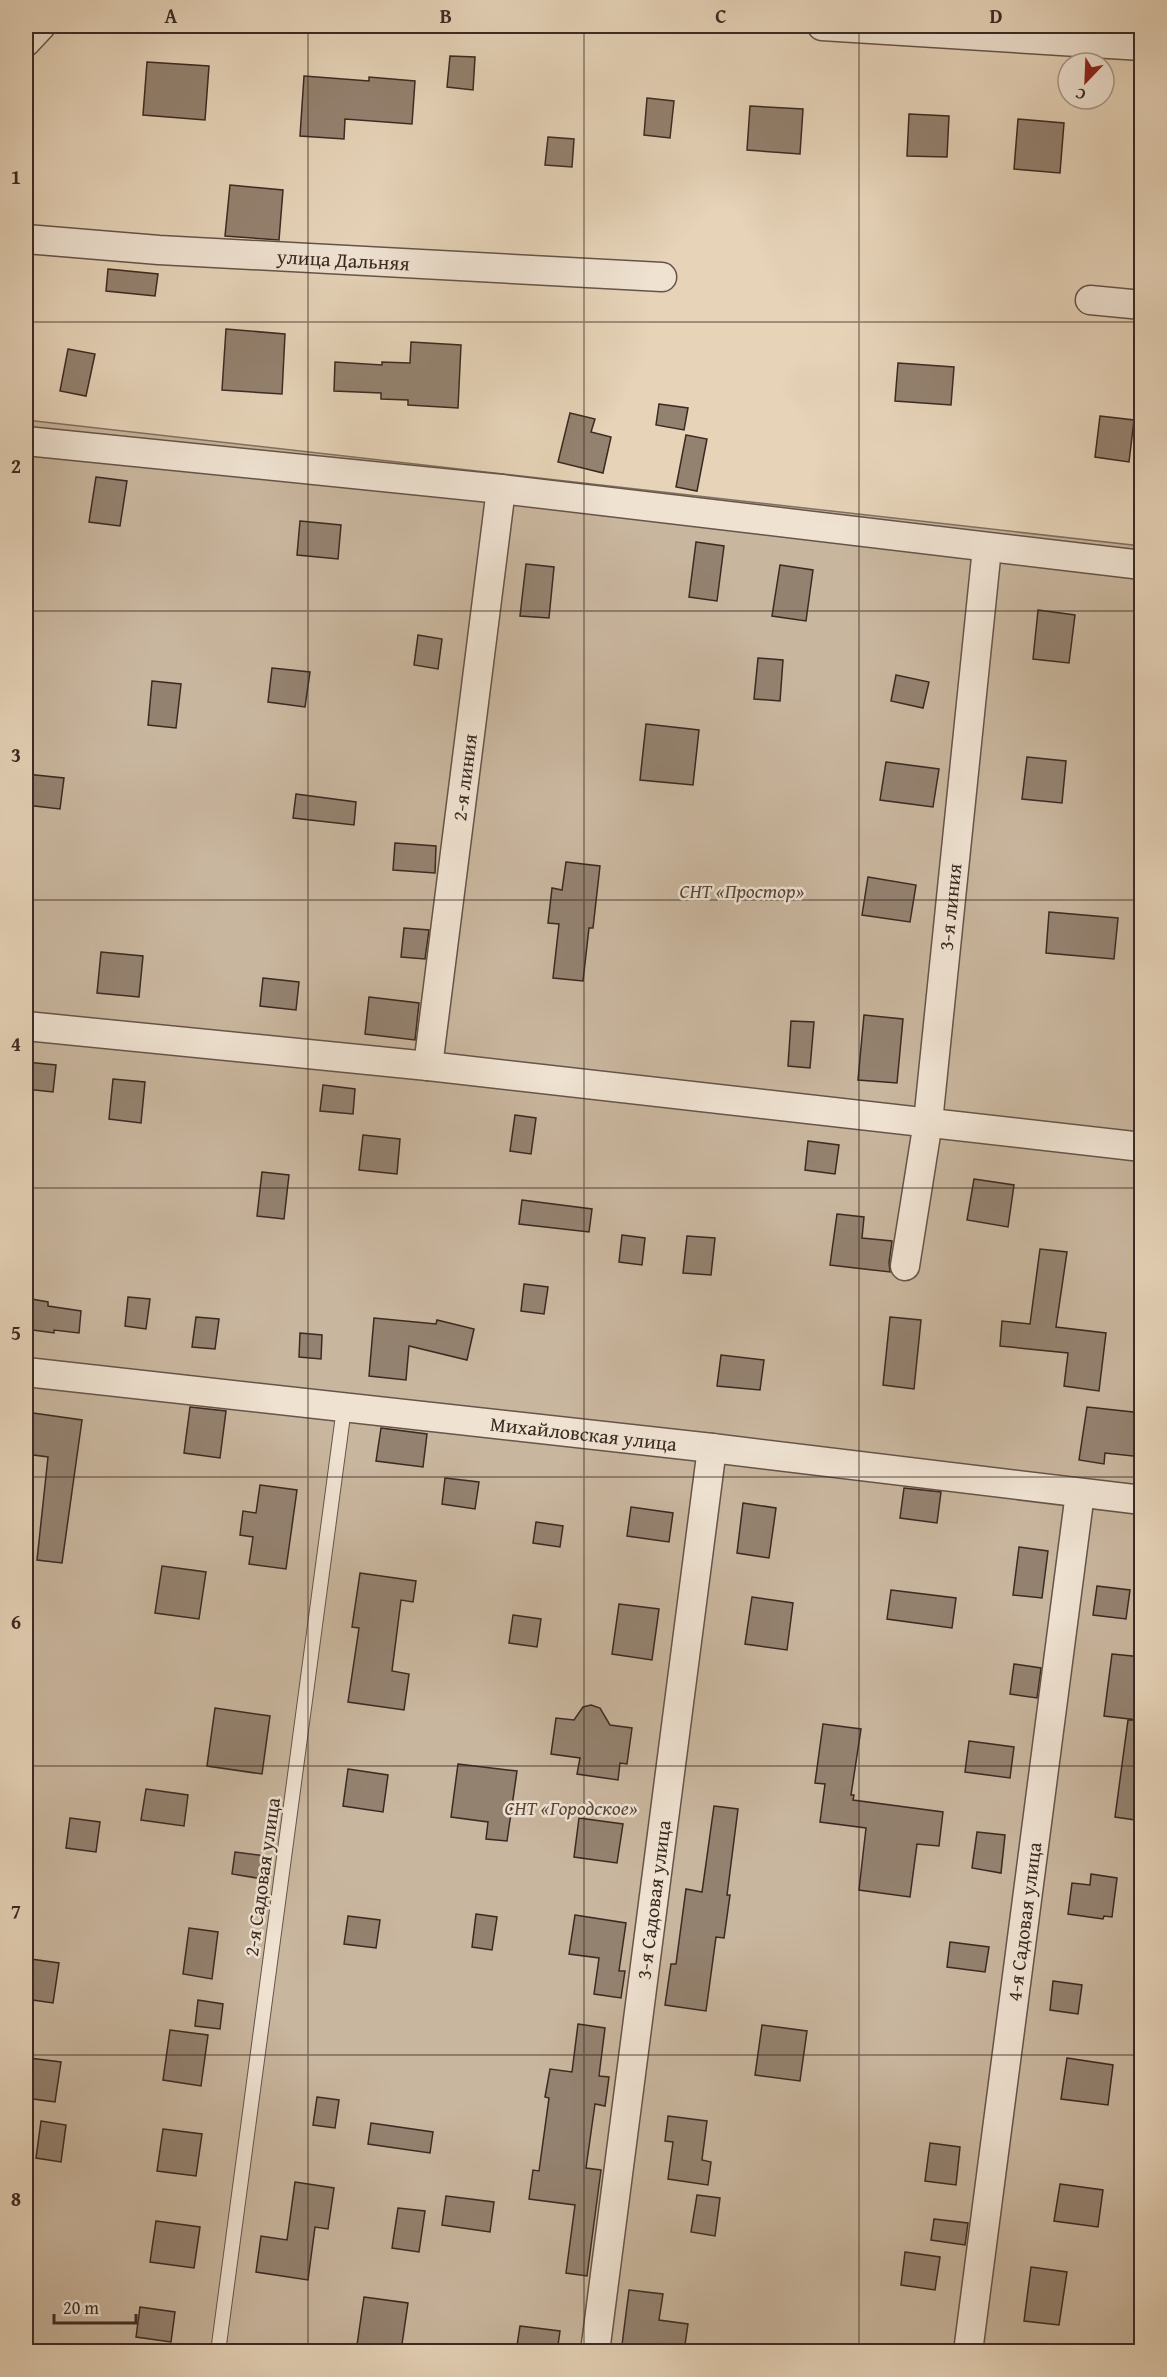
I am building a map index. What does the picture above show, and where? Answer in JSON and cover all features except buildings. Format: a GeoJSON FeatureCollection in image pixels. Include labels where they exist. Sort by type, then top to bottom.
{"type":"FeatureCollection","features":[{"type":"Feature","properties":{"kind":"street"},"geometry":{"type":"LineString","coordinates":[[26,42],[41,26]]}},
{"type":"Feature","properties":{"kind":"street"},"geometry":{"type":"LineString","coordinates":[[822,26],[1142,46]]}},
{"type":"Feature","properties":{"kind":"street","name":"улица Дальняя"},"geometry":{"type":"LineString","coordinates":[[26,238],[159,250],[662,277]]}},
{"type":"Feature","properties":{"kind":"street"},"geometry":{"type":"LineString","coordinates":[[1090,300],[1142,305]]}},
{"type":"Feature","properties":{"kind":"street"},"geometry":{"type":"LineString","coordinates":[[26,441],[501,489],[1142,565]]}},
{"type":"Feature","properties":{"kind":"street","name":"2-я линия"},"geometry":{"type":"LineString","coordinates":[[428,1066],[501,489]]}},
{"type":"Feature","properties":{"kind":"street","name":"3-я линия"},"geometry":{"type":"LineString","coordinates":[[905,1266],[928,1122],[987,548]]}},
{"type":"Feature","properties":{"kind":"street"},"geometry":{"type":"LineString","coordinates":[[26,1026],[428,1066],[1142,1147]]}},
{"type":"Feature","properties":{"kind":"street","name":"Михайловская улица"},"geometry":{"type":"LineString","coordinates":[[26,1372],[712,1448],[1142,1500]]}},
{"type":"Feature","properties":{"kind":"street","name":"3-я Садовая улица"},"geometry":{"type":"LineString","coordinates":[[594,2352],[712,1448]]}},
{"type":"Feature","properties":{"kind":"street","name":"4-я Садовая улица"},"geometry":{"type":"LineString","coordinates":[[968,2352],[1080,1493]]}},
{"type":"Feature","properties":{"kind":"lane","name":"2-я Садовая улица"},"geometry":{"type":"LineString","coordinates":[[218,2352],[344,1408]]}},
{"type":"Feature","properties":{"kind":"green space"},"geometry":{"type":"Polygon","coordinates":[[[26,420],[1141,546],[1141,2351],[26,2352],[26,420]]]}},
{"type":"Feature","properties":{"kind":"park label","name":"СНТ «Простор»"},"geometry":{"type":"Point","coordinates":[742,891]}},
{"type":"Feature","properties":{"kind":"park label","name":"СНТ «Городское»"},"geometry":{"type":"Point","coordinates":[571,1808]}}]}
